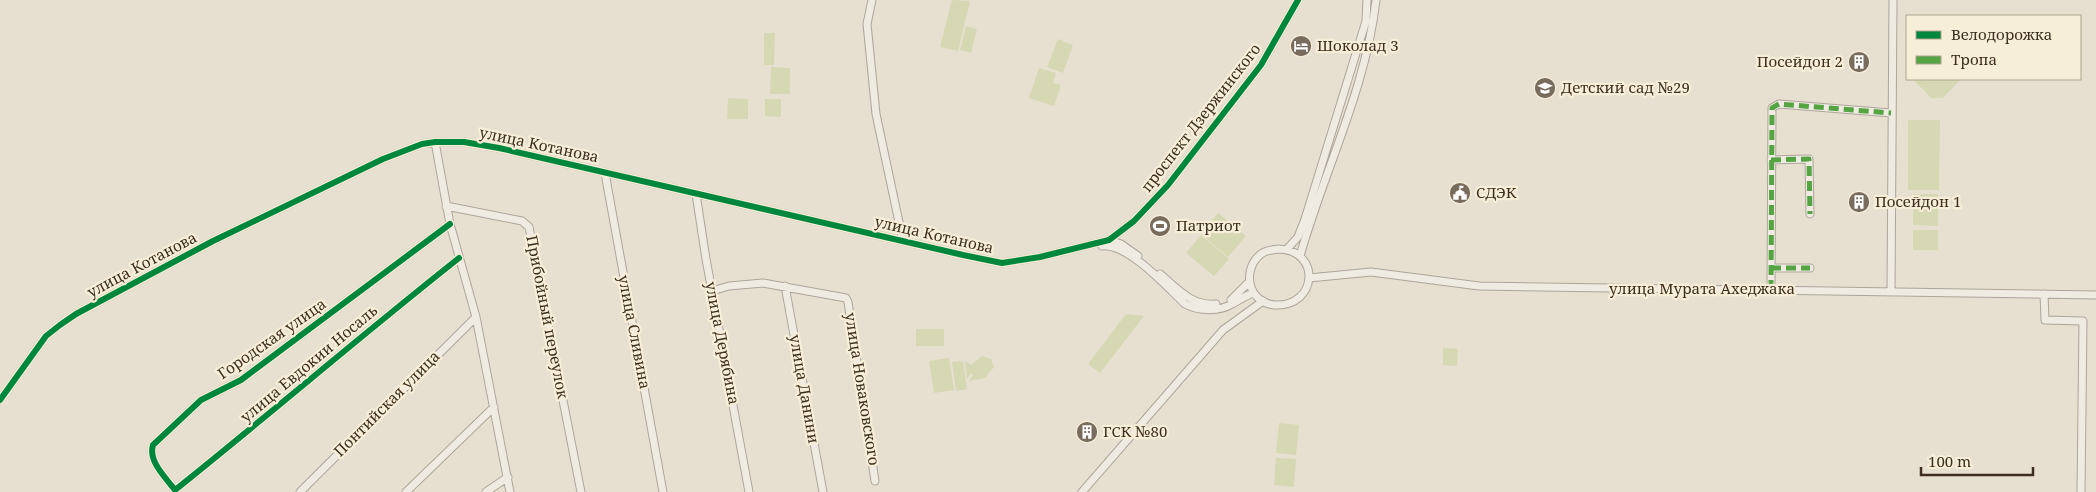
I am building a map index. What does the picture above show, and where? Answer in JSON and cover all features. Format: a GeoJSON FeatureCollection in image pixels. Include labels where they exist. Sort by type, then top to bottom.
{"type":"FeatureCollection","features":[{"type":"Feature","properties":{"kind":"street"},"geometry":{"type":"LineString","coordinates":[[872,0],[867,24],[876,114],[903,241]]}},
{"type":"Feature","properties":{"kind":"street","name":"проспект Дзержинского"},"geometry":{"type":"LineString","coordinates":[[1109,240],[1123,231],[1168,185],[1261,65],[1298,0]]}},
{"type":"Feature","properties":{"kind":"street"},"geometry":{"type":"LineString","coordinates":[[1287,249],[1298,237],[1308,210],[1366,21],[1367,0]]}},
{"type":"Feature","properties":{"kind":"street"},"geometry":{"type":"LineString","coordinates":[[1300,256],[1353,97],[1374,19],[1376,0]]}},
{"type":"Feature","properties":{"kind":"street"},"geometry":{"type":"LineString","coordinates":[[1891,291],[1893,0]]}},
{"type":"Feature","properties":{"kind":"street"},"geometry":{"type":"LineString","coordinates":[[1771,290],[1771,112],[1775,105],[1891,113]]}},
{"type":"Feature","properties":{"kind":"street"},"geometry":{"type":"LineString","coordinates":[[435,142],[450,224],[476,317],[510,492]]}},
{"type":"Feature","properties":{"kind":"street","name":"улица Котанова"},"geometry":{"type":"LineString","coordinates":[[0,400],[46,336],[76,314],[213,241],[374,164],[422,144],[435,142],[464,142],[482,145],[1002,262],[1040,257],[1109,240]]}},
{"type":"Feature","properties":{"kind":"street"},"geometry":{"type":"LineString","coordinates":[[1771,160],[1809,160],[1810,214]]}},
{"type":"Feature","properties":{"kind":"street","name":"улица Сливина"},"geometry":{"type":"LineString","coordinates":[[605,173],[662,492]]}},
{"type":"Feature","properties":{"kind":"street","name":"улица Дерябина"},"geometry":{"type":"LineString","coordinates":[[696,194],[749,492]]}},
{"type":"Feature","properties":{"kind":"street","name":"Прибойный переулок"},"geometry":{"type":"LineString","coordinates":[[446,206],[522,221],[529,227],[581,492]]}},
{"type":"Feature","properties":{"kind":"street","name":"Городская улица"},"geometry":{"type":"LineString","coordinates":[[174,490],[150,452],[153,445],[160,438],[201,400],[241,380],[450,224]]}},
{"type":"Feature","properties":{"kind":"street"},"geometry":{"type":"LineString","coordinates":[[1121,244],[1123,231]]}},
{"type":"Feature","properties":{"kind":"street"},"geometry":{"type":"LineString","coordinates":[[1109,240],[1121,244],[1184,296],[1195,302],[1209,305],[1224,304],[1232,300],[1248,283],[1253,267],[1260,255],[1266,251],[1287,249],[1300,256],[1308,270],[1309,278],[1305,291],[1296,300],[1276,305],[1263,301],[1254,293],[1248,283]]}},
{"type":"Feature","properties":{"kind":"street"},"geometry":{"type":"LineString","coordinates":[[1040,257],[1053,257],[1110,245],[1137,260],[1185,304],[1201,310],[1224,308],[1254,293]]}},
{"type":"Feature","properties":{"kind":"street","name":"улица Евдокии Носаль"},"geometry":{"type":"LineString","coordinates":[[174,490],[253,428],[357,338],[459,258]]}},
{"type":"Feature","properties":{"kind":"street"},"geometry":{"type":"LineString","coordinates":[[1771,268],[1810,268]]}},
{"type":"Feature","properties":{"kind":"street","name":"улица Мурата Ахеджака"},"geometry":{"type":"LineString","coordinates":[[1309,278],[1371,272],[1479,286],[2096,295]]}},
{"type":"Feature","properties":{"kind":"street"},"geometry":{"type":"LineString","coordinates":[[712,291],[729,286],[763,283],[785,286]]}},
{"type":"Feature","properties":{"kind":"street","name":"улица Новаковского"},"geometry":{"type":"LineString","coordinates":[[785,286],[846,298],[848,302],[876,481]]}},
{"type":"Feature","properties":{"kind":"street","name":"улица Данини"},"geometry":{"type":"LineString","coordinates":[[785,286],[822,492]]}},
{"type":"Feature","properties":{"kind":"street"},"geometry":{"type":"LineString","coordinates":[[2044,294],[2044,320],[2083,321],[2081,492]]}},
{"type":"Feature","properties":{"kind":"street"},"geometry":{"type":"LineString","coordinates":[[1082,492],[1223,330],[1263,301]]}},
{"type":"Feature","properties":{"kind":"street"},"geometry":{"type":"LineString","coordinates":[[1224,308],[1228,312],[1232,323]]}},
{"type":"Feature","properties":{"kind":"street","name":"Понтийская улица"},"geometry":{"type":"LineString","coordinates":[[300,492],[476,317]]}},
{"type":"Feature","properties":{"kind":"street"},"geometry":{"type":"LineString","coordinates":[[406,492],[494,407]]}},
{"type":"Feature","properties":{"kind":"street"},"geometry":{"type":"LineString","coordinates":[[486,492],[508,477]]}},
{"type":"Feature","properties":{"kind":"green space"},"geometry":{"type":"Polygon","coordinates":[[[952,0],[970,1],[958,51],[940,47],[952,0]]]}},
{"type":"Feature","properties":{"kind":"green space"},"geometry":{"type":"Polygon","coordinates":[[[966,26],[977,29],[971,53],[960,50],[966,26]]]}},
{"type":"Feature","properties":{"kind":"green space"},"geometry":{"type":"Polygon","coordinates":[[[764,33],[775,33],[774,65],[764,65],[764,33]]]}},
{"type":"Feature","properties":{"kind":"green space"},"geometry":{"type":"Polygon","coordinates":[[[1058,39],[1073,45],[1063,73],[1047,67],[1058,39]]]}},
{"type":"Feature","properties":{"kind":"green space"},"geometry":{"type":"Polygon","coordinates":[[[771,67],[790,68],[790,94],[770,94],[771,67]]]}},
{"type":"Feature","properties":{"kind":"green space"},"geometry":{"type":"Polygon","coordinates":[[[1039,68],[1056,73],[1053,83],[1061,85],[1054,106],[1029,98],[1039,68]]]}},
{"type":"Feature","properties":{"kind":"green space"},"geometry":{"type":"Polygon","coordinates":[[[1914,80],[1960,80],[1943,98],[1931,98],[1914,80]]]}},
{"type":"Feature","properties":{"kind":"green space"},"geometry":{"type":"Polygon","coordinates":[[[728,98],[748,99],[748,119],[727,119],[728,98]]]}},
{"type":"Feature","properties":{"kind":"green space"},"geometry":{"type":"Polygon","coordinates":[[[765,99],[781,99],[781,117],[765,116],[765,99]]]}},
{"type":"Feature","properties":{"kind":"green space"},"geometry":{"type":"Polygon","coordinates":[[[1908,120],[1940,120],[1939,190],[1908,190],[1908,120]]]}},
{"type":"Feature","properties":{"kind":"green space"},"geometry":{"type":"Polygon","coordinates":[[[1913,194],[1938,194],[1938,226],[1913,225],[1913,194]]]}},
{"type":"Feature","properties":{"kind":"green space"},"geometry":{"type":"Polygon","coordinates":[[[1218,213],[1246,236],[1228,257],[1201,234],[1218,213]]]}},
{"type":"Feature","properties":{"kind":"green space"},"geometry":{"type":"Polygon","coordinates":[[[1913,230],[1938,230],[1938,250],[1913,250],[1913,230]]]}},
{"type":"Feature","properties":{"kind":"green space"},"geometry":{"type":"Polygon","coordinates":[[[1201,235],[1229,259],[1214,276],[1186,253],[1201,235]]]}},
{"type":"Feature","properties":{"kind":"green space"},"geometry":{"type":"Polygon","coordinates":[[[1126,314],[1144,316],[1100,373],[1088,364],[1126,314]]]}},
{"type":"Feature","properties":{"kind":"green space"},"geometry":{"type":"Polygon","coordinates":[[[916,329],[944,329],[944,346],[916,346],[916,329]]]}},
{"type":"Feature","properties":{"kind":"green space"},"geometry":{"type":"Polygon","coordinates":[[[1443,348],[1458,349],[1457,366],[1443,365],[1443,348]]]}},
{"type":"Feature","properties":{"kind":"green space"},"geometry":{"type":"Polygon","coordinates":[[[982,356],[991,359],[994,367],[985,378],[969,381],[973,375],[971,373],[967,379],[965,361],[971,365],[982,356]]]}},
{"type":"Feature","properties":{"kind":"green space"},"geometry":{"type":"Polygon","coordinates":[[[949,358],[954,390],[934,393],[929,361],[949,358]]]}},
{"type":"Feature","properties":{"kind":"green space"},"geometry":{"type":"Polygon","coordinates":[[[963,361],[967,389],[956,391],[952,362],[963,361]]]}},
{"type":"Feature","properties":{"kind":"green space"},"geometry":{"type":"Polygon","coordinates":[[[1279,423],[1299,425],[1296,455],[1276,453],[1279,423]]]}},
{"type":"Feature","properties":{"kind":"green space"},"geometry":{"type":"Polygon","coordinates":[[[1276,458],[1296,459],[1294,487],[1274,485],[1276,458]]]}},
{"type":"Feature","properties":{"kind":"marked path"},"geometry":{"type":"LineString","coordinates":[[1771,290],[1772,108],[1779,104],[1891,113]]}},
{"type":"Feature","properties":{"kind":"marked path"},"geometry":{"type":"LineString","coordinates":[[1771,160],[1809,159],[1810,214]]}},
{"type":"Feature","properties":{"kind":"marked path"},"geometry":{"type":"LineString","coordinates":[[1771,268],[1810,268]]}},
{"type":"Feature","properties":{"kind":"cycle path"},"geometry":{"type":"LineString","coordinates":[[0,400],[46,336],[76,314],[213,241],[383,159],[422,144],[435,142],[464,142],[499,148],[1002,263],[1040,257],[1109,240],[1134,221],[1168,185],[1261,65],[1298,0]]}},
{"type":"Feature","properties":{"kind":"cycle path"},"geometry":{"type":"LineString","coordinates":[[450,224],[241,380],[201,400],[153,445],[153,457],[162,474],[175,490],[459,258]]}},
{"type":"Feature","properties":{"kind":"place","name":"Шоколад 3"},"geometry":{"type":"Point","coordinates":[1301,46]}},
{"type":"Feature","properties":{"kind":"place","name":"Посейдон 2"},"geometry":{"type":"Point","coordinates":[1859,62]}},
{"type":"Feature","properties":{"kind":"place","name":"Детский сад №29"},"geometry":{"type":"Point","coordinates":[1545,88]}},
{"type":"Feature","properties":{"kind":"place","name":"СДЭК"},"geometry":{"type":"Point","coordinates":[1460,193]}},
{"type":"Feature","properties":{"kind":"place","name":"Посейдон 1"},"geometry":{"type":"Point","coordinates":[1859,202]}},
{"type":"Feature","properties":{"kind":"place","name":"Патриот"},"geometry":{"type":"Point","coordinates":[1160,226]}},
{"type":"Feature","properties":{"kind":"place","name":"ГСК №80"},"geometry":{"type":"Point","coordinates":[1087,432]}}]}
